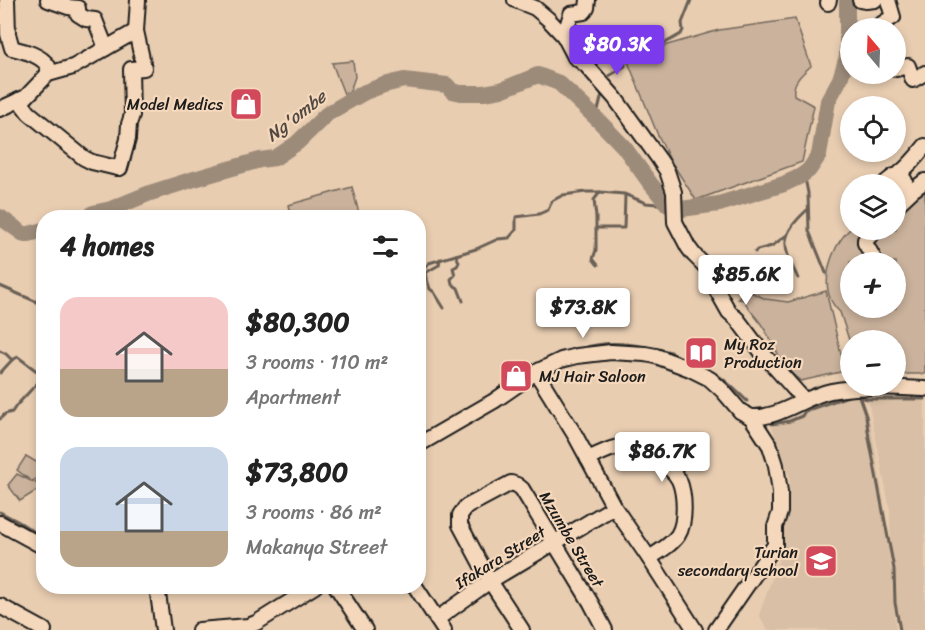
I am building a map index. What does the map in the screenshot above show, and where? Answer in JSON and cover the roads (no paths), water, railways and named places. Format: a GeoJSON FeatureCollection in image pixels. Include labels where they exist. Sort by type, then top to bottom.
{"type":"FeatureCollection","features":[{"type":"Feature","properties":{"kind":"street"},"geometry":{"type":"LineString","coordinates":[[48,0],[68,8],[78,8],[78,14],[86,19],[95,20],[106,48]]}},
{"type":"Feature","properties":{"kind":"street"},"geometry":{"type":"LineString","coordinates":[[19,100],[29,113],[84,158],[119,168],[132,116],[131,69],[144,68],[136,31],[138,0]]}},
{"type":"Feature","properties":{"kind":"street"},"geometry":{"type":"LineString","coordinates":[[515,0],[535,8],[564,36],[575,57],[586,65],[615,98],[668,171],[674,192],[675,222],[688,247],[707,268],[729,312],[804,400]]}},
{"type":"Feature","properties":{"kind":"street"},"geometry":{"type":"LineString","coordinates":[[564,36],[570,16],[573,13],[584,12],[588,0]]}},
{"type":"Feature","properties":{"kind":"street"},"geometry":{"type":"LineString","coordinates":[[860,0],[875,0]]}},
{"type":"Feature","properties":{"kind":"street"},"geometry":{"type":"LineString","coordinates":[[888,0],[893,16],[890,18]]}},
{"type":"Feature","properties":{"kind":"street"},"geometry":{"type":"LineString","coordinates":[[7,6],[8,34],[12,48],[27,52],[44,61],[48,66],[48,75]]}},
{"type":"Feature","properties":{"kind":"street"},"geometry":{"type":"LineString","coordinates":[[0,109],[26,97],[48,75],[73,67],[136,31]]}},
{"type":"Feature","properties":{"kind":"street"},"geometry":{"type":"LineString","coordinates":[[906,66],[908,66],[913,80],[925,74]]}},
{"type":"Feature","properties":{"kind":"street"},"geometry":{"type":"LineString","coordinates":[[901,174],[913,163],[913,159],[925,146]]}},
{"type":"Feature","properties":{"kind":"street"},"geometry":{"type":"LineString","coordinates":[[906,197],[925,182]]}},
{"type":"Feature","properties":{"kind":"street"},"geometry":{"type":"LineString","coordinates":[[426,440],[494,401],[536,372],[561,360],[610,351],[656,356],[690,369],[710,379],[741,411],[751,417],[770,416],[804,400],[849,388],[925,389]]}},
{"type":"Feature","properties":{"kind":"street"},"geometry":{"type":"LineString","coordinates":[[536,372],[614,507],[694,630]]}},
{"type":"Feature","properties":{"kind":"street"},"geometry":{"type":"LineString","coordinates":[[716,630],[775,545],[775,527],[780,512],[776,465],[770,446],[751,417]]}},
{"type":"Feature","properties":{"kind":"street"},"geometry":{"type":"LineString","coordinates":[[588,459],[623,445],[638,446],[648,450],[670,467],[679,480],[684,514],[678,534],[669,544],[649,558]]}},
{"type":"Feature","properties":{"kind":"street","name":"Mzumbe Street"},"geometry":{"type":"LineString","coordinates":[[522,630],[490,581],[460,525],[460,515],[466,507],[511,483],[522,489],[605,630]]}},
{"type":"Feature","properties":{"kind":"street","name":"Ifakara Street"},"geometry":{"type":"LineString","coordinates":[[440,624],[490,581],[614,507]]}},
{"type":"Feature","properties":{"kind":"street"},"geometry":{"type":"LineString","coordinates":[[0,523],[36,543]]}},
{"type":"Feature","properties":{"kind":"street"},"geometry":{"type":"LineString","coordinates":[[158,594],[163,630]]}},
{"type":"Feature","properties":{"kind":"street"},"geometry":{"type":"LineString","coordinates":[[199,630],[258,627],[304,594]]}},
{"type":"Feature","properties":{"kind":"street"},"geometry":{"type":"LineString","coordinates":[[341,594],[365,630]]}},
{"type":"Feature","properties":{"kind":"street"},"geometry":{"type":"LineString","coordinates":[[420,594],[440,624]]}},
{"type":"Feature","properties":{"kind":"street"},"geometry":{"type":"LineString","coordinates":[[0,606],[44,630]]}},
{"type":"Feature","properties":{"kind":"waterway"},"geometry":{"type":"LineString","coordinates":[[606,81],[606,78],[625,66],[624,55],[667,42],[681,34],[682,23],[691,0]]}},
{"type":"Feature","properties":{"kind":"waterway"},"geometry":{"type":"LineString","coordinates":[[106,210],[191,180],[260,160],[275,158],[297,143],[327,114],[365,92],[384,85],[404,80],[447,85],[452,91],[461,93],[484,93],[501,90],[538,75],[559,83],[596,118],[624,147],[668,205],[681,209],[719,204],[784,184],[801,176],[809,170],[819,155],[828,101],[840,79],[847,57],[847,0]]}},
{"type":"Feature","properties":{"kind":"waterway"},"geometry":{"type":"LineString","coordinates":[[596,118],[603,90]]}},
{"type":"Feature","properties":{"kind":"waterway"},"geometry":{"type":"LineString","coordinates":[[801,176],[804,178],[808,193],[809,231],[826,273]]}},
{"type":"Feature","properties":{"kind":"waterway"},"geometry":{"type":"LineString","coordinates":[[426,267],[429,263],[476,249],[498,239],[509,238],[516,230],[516,217],[539,214],[548,210],[552,201],[563,195],[586,192],[624,194],[646,203],[668,205]]}},
{"type":"Feature","properties":{"kind":"waterway"},"geometry":{"type":"LineString","coordinates":[[596,228],[594,200],[600,192]]}},
{"type":"Feature","properties":{"kind":"waterway"},"geometry":{"type":"LineString","coordinates":[[598,265],[593,259],[596,250],[596,228],[624,228],[625,195]]}},
{"type":"Feature","properties":{"kind":"waterway"},"geometry":{"type":"LineString","coordinates":[[798,278],[788,257],[786,241],[792,227],[807,210]]}},
{"type":"Feature","properties":{"kind":"waterway","name":"Ng'ombe"},"geometry":{"type":"LineString","coordinates":[[0,217],[25,235],[36,232]]}},
{"type":"Feature","properties":{"kind":"waterway"},"geometry":{"type":"LineString","coordinates":[[755,252],[772,246],[787,235]]}},
{"type":"Feature","properties":{"kind":"waterway"},"geometry":{"type":"LineString","coordinates":[[456,255],[459,262],[453,268],[455,275],[451,279],[452,284],[458,288],[463,301]]}},
{"type":"Feature","properties":{"kind":"waterway"},"geometry":{"type":"LineString","coordinates":[[426,272],[439,265],[440,259]]}},
{"type":"Feature","properties":{"kind":"waterway"},"geometry":{"type":"LineString","coordinates":[[426,276],[430,289],[444,308]]}},
{"type":"Feature","properties":{"kind":"waterway"},"geometry":{"type":"LineString","coordinates":[[0,286],[36,302]]}},
{"type":"Feature","properties":{"kind":"waterway"},"geometry":{"type":"LineString","coordinates":[[581,349],[604,344],[626,344],[671,352],[675,357]]}},
{"type":"Feature","properties":{"kind":"waterway"},"geometry":{"type":"LineString","coordinates":[[0,351],[12,360]]}},
{"type":"Feature","properties":{"kind":"waterway"},"geometry":{"type":"LineString","coordinates":[[0,373],[18,357],[36,370]]}},
{"type":"Feature","properties":{"kind":"waterway"},"geometry":{"type":"LineString","coordinates":[[700,367],[720,377],[747,401]]}},
{"type":"Feature","properties":{"kind":"waterway"},"geometry":{"type":"LineString","coordinates":[[0,419],[12,412],[36,385]]}},
{"type":"Feature","properties":{"kind":"waterway"},"geometry":{"type":"LineString","coordinates":[[771,423],[790,421],[802,416],[805,411],[848,396]]}},
{"type":"Feature","properties":{"kind":"waterway"},"geometry":{"type":"LineString","coordinates":[[859,396],[866,416],[894,569],[895,603],[900,630]]}},
{"type":"Feature","properties":{"kind":"waterway"},"geometry":{"type":"LineString","coordinates":[[860,397],[925,399]]}},
{"type":"Feature","properties":{"kind":"waterway"},"geometry":{"type":"LineString","coordinates":[[0,512],[36,533]]}},
{"type":"Feature","properties":{"kind":"place","name":"Model Medics"},"geometry":{"type":"Point","coordinates":[246,104]}},
{"type":"Feature","properties":{"kind":"place","name":"My Roz Production"},"geometry":{"type":"Point","coordinates":[701,353]}},
{"type":"Feature","properties":{"kind":"place","name":"MJ Hair Saloon"},"geometry":{"type":"Point","coordinates":[516,376]}},
{"type":"Feature","properties":{"kind":"place","name":"Turian secondary school"},"geometry":{"type":"Point","coordinates":[821,561]}}]}
